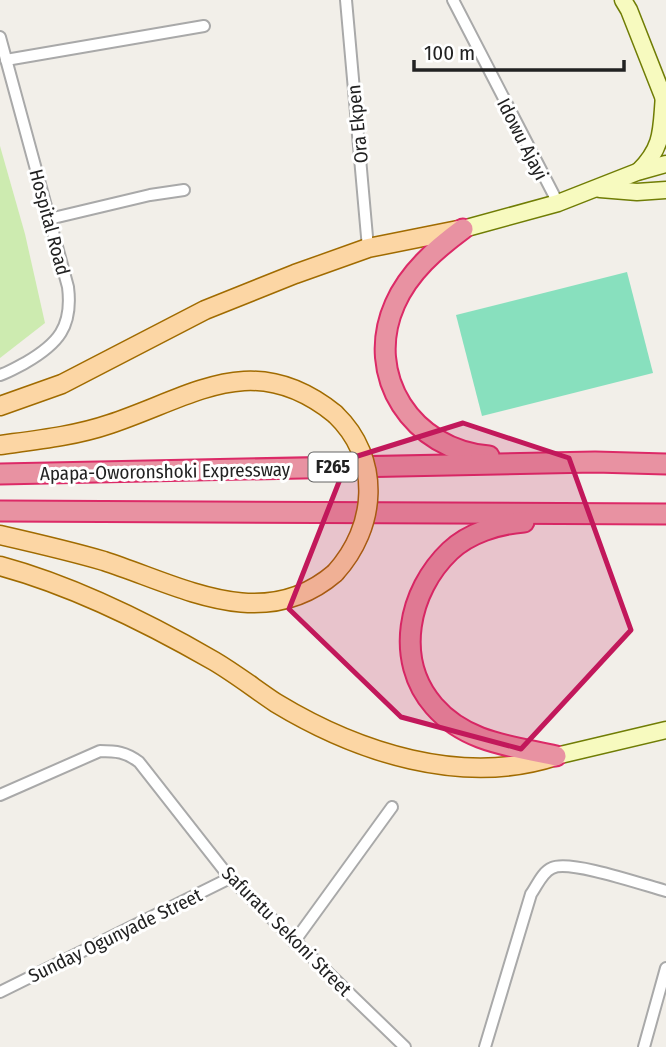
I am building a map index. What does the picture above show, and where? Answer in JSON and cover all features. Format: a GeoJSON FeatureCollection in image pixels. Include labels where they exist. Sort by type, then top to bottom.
{"type":"FeatureCollection","features":[{"type":"Feature","properties":{"kind":"highway"},"geometry":{"type":"LineString","coordinates":[[463,229],[439,247],[407,282],[388,323],[384,365],[391,387],[405,412],[423,430],[472,454],[595,462]]}},
{"type":"Feature","properties":{"kind":"highway","name":"Apapa-Oworonshoki Expressway"},"geometry":{"type":"LineString","coordinates":[[0,474],[595,462],[666,464]]}},
{"type":"Feature","properties":{"kind":"highway","name":"Apapa-Oworonshoki Expressway"},"geometry":{"type":"LineString","coordinates":[[0,511],[666,514]]}},
{"type":"Feature","properties":{"kind":"highway"},"geometry":{"type":"LineString","coordinates":[[556,756],[487,742],[466,733],[433,706],[421,686],[414,666],[409,627],[415,605],[435,567],[451,550],[470,537],[514,523],[612,514]]}},
{"type":"Feature","properties":{"kind":"main road"},"geometry":{"type":"LineString","coordinates":[[623,0],[665,100],[654,156],[638,172]]}},
{"type":"Feature","properties":{"kind":"main road"},"geometry":{"type":"LineString","coordinates":[[0,406],[62,384],[205,310],[295,274],[368,248],[463,229],[558,203],[666,164]]}},
{"type":"Feature","properties":{"kind":"main road"},"geometry":{"type":"LineString","coordinates":[[597,188],[637,192],[666,190]]}},
{"type":"Feature","properties":{"kind":"main road"},"geometry":{"type":"LineString","coordinates":[[0,445],[71,434],[108,425],[194,390],[232,381],[275,382],[319,401],[349,427],[365,460],[369,489],[360,536],[335,573],[306,594],[274,602],[233,602],[208,597],[102,561],[0,535]]}},
{"type":"Feature","properties":{"kind":"main road"},"geometry":{"type":"LineString","coordinates":[[0,566],[83,596],[148,624],[217,663],[277,703],[339,736],[442,766],[534,763],[666,730]]}},
{"type":"Feature","properties":{"kind":"street","name":"Ora Ekpen"},"geometry":{"type":"LineString","coordinates":[[346,0],[368,248]]}},
{"type":"Feature","properties":{"kind":"street","name":"Idowu Ajayi"},"geometry":{"type":"LineString","coordinates":[[453,0],[558,203]]}},
{"type":"Feature","properties":{"kind":"street"},"geometry":{"type":"LineString","coordinates":[[6,60],[204,26]]}},
{"type":"Feature","properties":{"kind":"street","name":"Hospital Road"},"geometry":{"type":"LineString","coordinates":[[0,37],[68,287],[68,316],[56,341],[38,355],[0,375]]}},
{"type":"Feature","properties":{"kind":"street"},"geometry":{"type":"LineString","coordinates":[[49,219],[150,195],[184,190]]}},
{"type":"Feature","properties":{"kind":"street","name":"Safuratu Sekoni Street"},"geometry":{"type":"LineString","coordinates":[[0,795],[100,751],[129,754],[139,762],[230,878],[405,1047]]}},
{"type":"Feature","properties":{"kind":"street"},"geometry":{"type":"LineString","coordinates":[[294,942],[392,807]]}},
{"type":"Feature","properties":{"kind":"street"},"geometry":{"type":"LineString","coordinates":[[485,1047],[531,894],[542,877],[552,868],[567,865],[582,868],[666,891]]}},
{"type":"Feature","properties":{"kind":"street","name":"Sunday Ogunyade Street"},"geometry":{"type":"LineString","coordinates":[[0,992],[230,878]]}},
{"type":"Feature","properties":{"kind":"street"},"geometry":{"type":"LineString","coordinates":[[644,1047],[660,1009],[666,968]]}},
{"type":"Feature","properties":{"kind":"highlighted area"},"geometry":{"type":"Polygon","coordinates":[[[463,423],[569,458],[631,630],[521,749],[401,717],[289,609],[348,459],[463,423]]]}},
{"type":"Feature","properties":{"kind":"green space"},"geometry":{"type":"Polygon","coordinates":[[[0,146],[25,234],[45,323],[0,358],[0,146]]]}},
{"type":"Feature","properties":{"kind":"green space"},"geometry":{"type":"Polygon","coordinates":[[[627,272],[653,373],[482,416],[456,315],[627,272]]]}}]}
